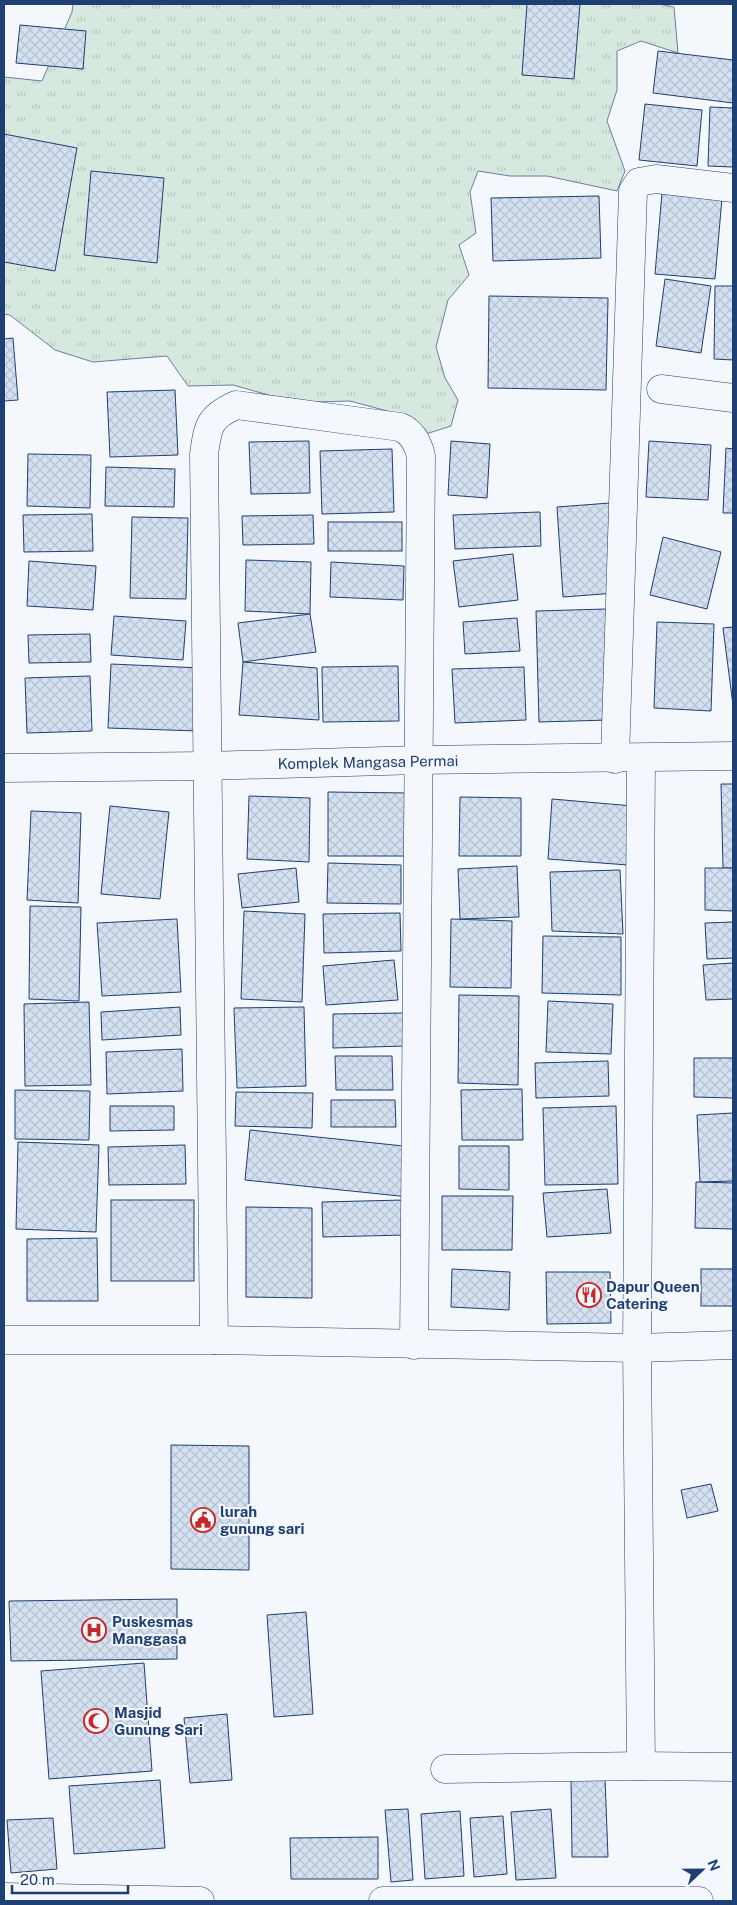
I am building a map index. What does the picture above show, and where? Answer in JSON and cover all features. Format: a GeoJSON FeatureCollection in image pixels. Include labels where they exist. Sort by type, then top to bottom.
{"type":"FeatureCollection","features":[{"type":"Feature","properties":{"kind":"street"},"geometry":{"type":"LineString","coordinates":[[641,1766],[628,759],[633,191],[639,182],[656,179],[733,188]]}},
{"type":"Feature","properties":{"kind":"street"},"geometry":{"type":"LineString","coordinates":[[661,389],[733,398]]}},
{"type":"Feature","properties":{"kind":"street"},"geometry":{"type":"LineString","coordinates":[[214,1340],[206,766],[204,454],[208,429],[215,417],[236,405],[400,427],[408,430],[421,456],[414,1345]]}},
{"type":"Feature","properties":{"kind":"street","name":"Komplek Mangasa Permai"},"geometry":{"type":"LineString","coordinates":[[4,768],[733,756]]}},
{"type":"Feature","properties":{"kind":"street"},"geometry":{"type":"LineString","coordinates":[[4,1340],[214,1340],[637,1348],[733,1346]]}},
{"type":"Feature","properties":{"kind":"street"},"geometry":{"type":"LineString","coordinates":[[445,1769],[641,1766],[733,1767]]}},
{"type":"Feature","properties":{"kind":"street"},"geometry":{"type":"LineString","coordinates":[[4,1897],[200,1901]]}},
{"type":"Feature","properties":{"kind":"street"},"geometry":{"type":"LineString","coordinates":[[383,1901],[699,1901]]}},
{"type":"Feature","properties":{"kind":"green space"},"geometry":{"type":"Polygon","coordinates":[[[73,4],[660,4],[674,7],[678,53],[641,41],[617,51],[617,90],[607,121],[625,171],[617,191],[547,176],[510,176],[478,171],[470,192],[476,233],[459,245],[469,275],[448,300],[436,347],[445,378],[458,400],[451,426],[426,434],[391,412],[350,401],[314,402],[272,396],[233,385],[188,386],[167,356],[93,362],[55,350],[10,315],[4,314],[4,77],[42,81],[72,12],[73,4]]]}},
{"type":"Feature","properties":{"kind":"building"},"geometry":{"type":"Polygon","coordinates":[[[527,4],[580,4],[574,79],[522,75],[527,4]]]}},
{"type":"Feature","properties":{"kind":"building"},"geometry":{"type":"Polygon","coordinates":[[[20,25],[86,31],[83,69],[16,63],[20,25]]]}},
{"type":"Feature","properties":{"kind":"building"},"geometry":{"type":"Polygon","coordinates":[[[658,51],[733,60],[733,103],[653,93],[658,51]]]}},
{"type":"Feature","properties":{"kind":"building"},"geometry":{"type":"Polygon","coordinates":[[[645,104],[702,110],[697,166],[639,160],[645,104]]]}},
{"type":"Feature","properties":{"kind":"building"},"geometry":{"type":"Polygon","coordinates":[[[710,107],[733,108],[733,167],[708,166],[710,107]]]}},
{"type":"Feature","properties":{"kind":"building"},"geometry":{"type":"Polygon","coordinates":[[[4,134],[77,148],[55,271],[4,262],[4,134]]]}},
{"type":"Feature","properties":{"kind":"building"},"geometry":{"type":"Polygon","coordinates":[[[91,171],[164,178],[157,263],[84,255],[91,171]]]}},
{"type":"Feature","properties":{"kind":"building"},"geometry":{"type":"Polygon","coordinates":[[[662,193],[722,198],[715,279],[655,274],[662,193]]]}},
{"type":"Feature","properties":{"kind":"building"},"geometry":{"type":"Polygon","coordinates":[[[599,196],[601,258],[493,261],[491,198],[599,196]]]}},
{"type":"Feature","properties":{"kind":"building"},"geometry":{"type":"Polygon","coordinates":[[[665,279],[711,286],[701,353],[656,346],[665,279]]]}},
{"type":"Feature","properties":{"kind":"building"},"geometry":{"type":"Polygon","coordinates":[[[715,286],[733,286],[733,360],[714,359],[715,286]]]}},
{"type":"Feature","properties":{"kind":"building"},"geometry":{"type":"Polygon","coordinates":[[[489,296],[608,298],[606,390],[488,388],[489,296]]]}},
{"type":"Feature","properties":{"kind":"building"},"geometry":{"type":"Polygon","coordinates":[[[13,338],[18,400],[4,401],[4,339],[13,338]]]}},
{"type":"Feature","properties":{"kind":"building"},"geometry":{"type":"Polygon","coordinates":[[[175,390],[178,455],[110,457],[107,392],[175,390]]]}},
{"type":"Feature","properties":{"kind":"building"},"geometry":{"type":"Polygon","coordinates":[[[309,441],[310,493],[251,494],[249,442],[309,441]]]}},
{"type":"Feature","properties":{"kind":"building"},"geometry":{"type":"Polygon","coordinates":[[[451,441],[490,444],[487,498],[448,495],[451,441]]]}},
{"type":"Feature","properties":{"kind":"building"},"geometry":{"type":"Polygon","coordinates":[[[649,441],[711,445],[708,500],[646,497],[649,441]]]}},
{"type":"Feature","properties":{"kind":"building"},"geometry":{"type":"Polygon","coordinates":[[[726,448],[733,449],[733,513],[723,513],[726,448]]]}},
{"type":"Feature","properties":{"kind":"building"},"geometry":{"type":"Polygon","coordinates":[[[392,449],[394,512],[322,514],[320,451],[392,449]]]}},
{"type":"Feature","properties":{"kind":"building"},"geometry":{"type":"Polygon","coordinates":[[[28,454],[91,455],[90,508],[27,506],[28,454]]]}},
{"type":"Feature","properties":{"kind":"building"},"geometry":{"type":"Polygon","coordinates":[[[106,467],[175,469],[174,507],[105,506],[106,467]]]}},
{"type":"Feature","properties":{"kind":"building"},"geometry":{"type":"Polygon","coordinates":[[[610,503],[616,593],[563,597],[557,507],[610,503]]]}},
{"type":"Feature","properties":{"kind":"building"},"geometry":{"type":"Polygon","coordinates":[[[540,512],[541,546],[455,549],[453,515],[540,512]]]}},
{"type":"Feature","properties":{"kind":"building"},"geometry":{"type":"Polygon","coordinates":[[[92,514],[93,551],[24,552],[23,515],[92,514]]]}},
{"type":"Feature","properties":{"kind":"building"},"geometry":{"type":"Polygon","coordinates":[[[313,515],[314,544],[243,545],[242,516],[313,515]]]}},
{"type":"Feature","properties":{"kind":"building"},"geometry":{"type":"Polygon","coordinates":[[[132,517],[188,518],[186,599],[130,598],[132,517]]]}},
{"type":"Feature","properties":{"kind":"building"},"geometry":{"type":"Polygon","coordinates":[[[328,522],[402,522],[402,551],[328,551],[328,522]]]}},
{"type":"Feature","properties":{"kind":"building"},"geometry":{"type":"Polygon","coordinates":[[[663,537],[721,552],[707,609],[650,595],[663,537]]]}},
{"type":"Feature","properties":{"kind":"building"},"geometry":{"type":"Polygon","coordinates":[[[513,554],[518,600],[459,607],[453,561],[513,554]]]}},
{"type":"Feature","properties":{"kind":"building"},"geometry":{"type":"Polygon","coordinates":[[[246,560],[311,562],[310,614],[245,611],[246,560]]]}},
{"type":"Feature","properties":{"kind":"building"},"geometry":{"type":"Polygon","coordinates":[[[29,561],[96,566],[93,610],[27,606],[29,561]]]}},
{"type":"Feature","properties":{"kind":"building"},"geometry":{"type":"Polygon","coordinates":[[[331,562],[404,566],[403,600],[330,597],[331,562]]]}},
{"type":"Feature","properties":{"kind":"building"},"geometry":{"type":"Polygon","coordinates":[[[606,609],[609,720],[539,722],[536,611],[606,609]]]}},
{"type":"Feature","properties":{"kind":"building"},"geometry":{"type":"Polygon","coordinates":[[[310,614],[316,652],[243,662],[238,623],[310,614]]]}},
{"type":"Feature","properties":{"kind":"building"},"geometry":{"type":"Polygon","coordinates":[[[114,616],[186,621],[183,660],[111,655],[114,616]]]}},
{"type":"Feature","properties":{"kind":"building"},"geometry":{"type":"Polygon","coordinates":[[[517,618],[520,651],[465,654],[463,622],[517,618]]]}},
{"type":"Feature","properties":{"kind":"building"},"geometry":{"type":"Polygon","coordinates":[[[657,622],[714,624],[711,711],[654,708],[657,622]]]}},
{"type":"Feature","properties":{"kind":"building"},"geometry":{"type":"Polygon","coordinates":[[[733,627],[733,705],[723,628],[733,627]]]}},
{"type":"Feature","properties":{"kind":"building"},"geometry":{"type":"Polygon","coordinates":[[[90,634],[91,662],[29,663],[28,635],[90,634]]]}},
{"type":"Feature","properties":{"kind":"building"},"geometry":{"type":"Polygon","coordinates":[[[243,662],[317,668],[319,720],[239,715],[243,662]]]}},
{"type":"Feature","properties":{"kind":"building"},"geometry":{"type":"Polygon","coordinates":[[[111,664],[201,668],[198,731],[108,728],[111,664]]]}},
{"type":"Feature","properties":{"kind":"building"},"geometry":{"type":"Polygon","coordinates":[[[398,666],[399,721],[323,722],[322,667],[398,666]]]}},
{"type":"Feature","properties":{"kind":"building"},"geometry":{"type":"Polygon","coordinates":[[[524,667],[526,720],[455,723],[452,669],[524,667]]]}},
{"type":"Feature","properties":{"kind":"building"},"geometry":{"type":"Polygon","coordinates":[[[90,676],[92,731],[27,733],[25,678],[90,676]]]}},
{"type":"Feature","properties":{"kind":"building"},"geometry":{"type":"Polygon","coordinates":[[[721,784],[733,784],[733,868],[723,868],[721,784]]]}},
{"type":"Feature","properties":{"kind":"building"},"geometry":{"type":"Polygon","coordinates":[[[328,792],[409,793],[409,856],[328,856],[328,792]]]}},
{"type":"Feature","properties":{"kind":"building"},"geometry":{"type":"Polygon","coordinates":[[[249,796],[310,798],[309,862],[247,859],[249,796]]]}},
{"type":"Feature","properties":{"kind":"building"},"geometry":{"type":"Polygon","coordinates":[[[460,797],[521,798],[521,856],[459,856],[460,797]]]}},
{"type":"Feature","properties":{"kind":"building"},"geometry":{"type":"Polygon","coordinates":[[[552,799],[633,806],[628,865],[548,859],[552,799]]]}},
{"type":"Feature","properties":{"kind":"building"},"geometry":{"type":"Polygon","coordinates":[[[110,806],[169,812],[160,899],[101,894],[110,806]]]}},
{"type":"Feature","properties":{"kind":"building"},"geometry":{"type":"Polygon","coordinates":[[[31,811],[81,813],[78,903],[27,900],[31,811]]]}},
{"type":"Feature","properties":{"kind":"building"},"geometry":{"type":"Polygon","coordinates":[[[328,863],[401,865],[401,904],[327,903],[328,863]]]}},
{"type":"Feature","properties":{"kind":"building"},"geometry":{"type":"Polygon","coordinates":[[[517,866],[519,917],[460,919],[458,869],[517,866]]]}},
{"type":"Feature","properties":{"kind":"building"},"geometry":{"type":"Polygon","coordinates":[[[296,868],[299,902],[242,908],[238,874],[296,868]]]}},
{"type":"Feature","properties":{"kind":"building"},"geometry":{"type":"Polygon","coordinates":[[[705,868],[733,868],[733,911],[705,910],[705,868]]]}},
{"type":"Feature","properties":{"kind":"building"},"geometry":{"type":"Polygon","coordinates":[[[620,870],[623,934],[552,931],[550,872],[620,870]]]}},
{"type":"Feature","properties":{"kind":"building"},"geometry":{"type":"Polygon","coordinates":[[[30,906],[81,907],[79,1001],[29,999],[30,906]]]}},
{"type":"Feature","properties":{"kind":"building"},"geometry":{"type":"Polygon","coordinates":[[[244,911],[305,914],[302,1002],[241,999],[244,911]]]}},
{"type":"Feature","properties":{"kind":"building"},"geometry":{"type":"Polygon","coordinates":[[[400,913],[401,951],[324,953],[323,914],[400,913]]]}},
{"type":"Feature","properties":{"kind":"building"},"geometry":{"type":"Polygon","coordinates":[[[177,919],[181,992],[102,996],[97,923],[177,919]]]}},
{"type":"Feature","properties":{"kind":"building"},"geometry":{"type":"Polygon","coordinates":[[[451,919],[512,921],[511,988],[450,987],[451,919]]]}},
{"type":"Feature","properties":{"kind":"building"},"geometry":{"type":"Polygon","coordinates":[[[733,922],[733,958],[707,959],[705,923],[733,922]]]}},
{"type":"Feature","properties":{"kind":"building"},"geometry":{"type":"Polygon","coordinates":[[[543,936],[621,937],[621,995],[542,993],[543,936]]]}},
{"type":"Feature","properties":{"kind":"building"},"geometry":{"type":"Polygon","coordinates":[[[394,960],[398,1000],[326,1005],[323,966],[394,960]]]}},
{"type":"Feature","properties":{"kind":"building"},"geometry":{"type":"Polygon","coordinates":[[[733,963],[733,999],[706,1000],[703,965],[733,963]]]}},
{"type":"Feature","properties":{"kind":"building"},"geometry":{"type":"Polygon","coordinates":[[[459,995],[519,996],[518,1085],[458,1083],[459,995]]]}},
{"type":"Feature","properties":{"kind":"building"},"geometry":{"type":"Polygon","coordinates":[[[548,1001],[613,1004],[611,1054],[546,1052],[548,1001]]]}},
{"type":"Feature","properties":{"kind":"building"},"geometry":{"type":"Polygon","coordinates":[[[89,1002],[91,1085],[25,1086],[24,1004],[89,1002]]]}},
{"type":"Feature","properties":{"kind":"building"},"geometry":{"type":"Polygon","coordinates":[[[180,1007],[181,1035],[102,1040],[101,1012],[180,1007]]]}},
{"type":"Feature","properties":{"kind":"building"},"geometry":{"type":"Polygon","coordinates":[[[304,1007],[306,1086],[237,1088],[234,1008],[304,1007]]]}},
{"type":"Feature","properties":{"kind":"building"},"geometry":{"type":"Polygon","coordinates":[[[405,1013],[406,1046],[333,1048],[333,1014],[405,1013]]]}},
{"type":"Feature","properties":{"kind":"building"},"geometry":{"type":"Polygon","coordinates":[[[182,1049],[183,1091],[107,1094],[106,1052],[182,1049]]]}},
{"type":"Feature","properties":{"kind":"building"},"geometry":{"type":"Polygon","coordinates":[[[335,1056],[392,1056],[393,1090],[336,1090],[335,1056]]]}},
{"type":"Feature","properties":{"kind":"building"},"geometry":{"type":"Polygon","coordinates":[[[694,1058],[733,1058],[733,1098],[694,1097],[694,1058]]]}},
{"type":"Feature","properties":{"kind":"building"},"geometry":{"type":"Polygon","coordinates":[[[608,1061],[609,1096],[536,1098],[535,1063],[608,1061]]]}},
{"type":"Feature","properties":{"kind":"building"},"geometry":{"type":"Polygon","coordinates":[[[522,1089],[523,1140],[462,1140],[461,1090],[522,1089]]]}},
{"type":"Feature","properties":{"kind":"building"},"geometry":{"type":"Polygon","coordinates":[[[15,1090],[90,1091],[89,1140],[15,1139],[15,1090]]]}},
{"type":"Feature","properties":{"kind":"building"},"geometry":{"type":"Polygon","coordinates":[[[236,1092],[313,1093],[312,1128],[235,1126],[236,1092]]]}},
{"type":"Feature","properties":{"kind":"building"},"geometry":{"type":"Polygon","coordinates":[[[331,1100],[395,1100],[396,1127],[331,1127],[331,1100]]]}},
{"type":"Feature","properties":{"kind":"building"},"geometry":{"type":"Polygon","coordinates":[[[110,1106],[174,1106],[174,1130],[110,1131],[110,1106]]]}},
{"type":"Feature","properties":{"kind":"building"},"geometry":{"type":"Polygon","coordinates":[[[616,1106],[618,1184],[545,1185],[543,1108],[616,1106]]]}},
{"type":"Feature","properties":{"kind":"building"},"geometry":{"type":"Polygon","coordinates":[[[733,1113],[733,1181],[700,1182],[697,1115],[733,1113]]]}},
{"type":"Feature","properties":{"kind":"building"},"geometry":{"type":"Polygon","coordinates":[[[250,1130],[413,1147],[409,1197],[245,1180],[250,1130]]]}},
{"type":"Feature","properties":{"kind":"building"},"geometry":{"type":"Polygon","coordinates":[[[18,1142],[99,1145],[96,1232],[16,1229],[18,1142]]]}},
{"type":"Feature","properties":{"kind":"building"},"geometry":{"type":"Polygon","coordinates":[[[185,1145],[186,1184],[109,1185],[108,1147],[185,1145]]]}},
{"type":"Feature","properties":{"kind":"building"},"geometry":{"type":"Polygon","coordinates":[[[459,1146],[509,1146],[509,1190],[459,1189],[459,1146]]]}},
{"type":"Feature","properties":{"kind":"building"},"geometry":{"type":"Polygon","coordinates":[[[696,1182],[733,1183],[733,1229],[695,1228],[696,1182]]]}},
{"type":"Feature","properties":{"kind":"building"},"geometry":{"type":"Polygon","coordinates":[[[607,1189],[611,1233],[547,1237],[543,1193],[607,1189]]]}},
{"type":"Feature","properties":{"kind":"building"},"geometry":{"type":"Polygon","coordinates":[[[442,1196],[513,1196],[512,1250],[442,1250],[442,1196]]]}},
{"type":"Feature","properties":{"kind":"building"},"geometry":{"type":"Polygon","coordinates":[[[111,1200],[194,1200],[194,1281],[111,1281],[111,1200]]]}},
{"type":"Feature","properties":{"kind":"building"},"geometry":{"type":"Polygon","coordinates":[[[404,1200],[405,1235],[323,1237],[322,1202],[404,1200]]]}},
{"type":"Feature","properties":{"kind":"building"},"geometry":{"type":"Polygon","coordinates":[[[246,1207],[312,1208],[312,1298],[246,1297],[246,1207]]]}},
{"type":"Feature","properties":{"kind":"building"},"geometry":{"type":"Polygon","coordinates":[[[97,1238],[98,1301],[27,1301],[27,1239],[97,1238]]]}},
{"type":"Feature","properties":{"kind":"building"},"geometry":{"type":"Polygon","coordinates":[[[452,1269],[510,1272],[509,1310],[451,1307],[452,1269]]]}},
{"type":"Feature","properties":{"kind":"building"},"geometry":{"type":"Polygon","coordinates":[[[701,1269],[733,1269],[733,1306],[701,1306],[701,1269]]]}},
{"type":"Feature","properties":{"kind":"building"},"geometry":{"type":"Polygon","coordinates":[[[546,1272],[610,1272],[611,1323],[547,1324],[546,1272]]]}},
{"type":"Feature","properties":{"kind":"building"},"geometry":{"type":"Polygon","coordinates":[[[171,1445],[249,1446],[249,1570],[171,1569],[171,1445]]]}},
{"type":"Feature","properties":{"kind":"building"},"geometry":{"type":"Polygon","coordinates":[[[711,1484],[718,1511],[687,1518],[681,1490],[711,1484]]]}},
{"type":"Feature","properties":{"kind":"building","name":"Puskesmas Manggasa"},"geometry":{"type":"Polygon","coordinates":[[[177,1599],[177,1659],[11,1661],[9,1601],[177,1599]]]}},
{"type":"Feature","properties":{"kind":"building"},"geometry":{"type":"Polygon","coordinates":[[[306,1612],[313,1714],[274,1717],[267,1615],[306,1612]]]}},
{"type":"Feature","properties":{"kind":"building","name":"Masjid Gunung Sari"},"geometry":{"type":"Polygon","coordinates":[[[144,1663],[152,1771],[49,1779],[41,1671],[144,1663]]]}},
{"type":"Feature","properties":{"kind":"building"},"geometry":{"type":"Polygon","coordinates":[[[227,1714],[232,1780],[190,1783],[184,1718],[227,1714]]]}},
{"type":"Feature","properties":{"kind":"building"},"geometry":{"type":"Polygon","coordinates":[[[605,1778],[608,1857],[572,1857],[571,1779],[605,1778]]]}},
{"type":"Feature","properties":{"kind":"building"},"geometry":{"type":"Polygon","coordinates":[[[160,1780],[165,1848],[74,1854],[69,1786],[160,1780]]]}},
{"type":"Feature","properties":{"kind":"building"},"geometry":{"type":"Polygon","coordinates":[[[408,1809],[413,1880],[391,1882],[385,1810],[408,1809]]]}},
{"type":"Feature","properties":{"kind":"building"},"geometry":{"type":"Polygon","coordinates":[[[551,1809],[556,1878],[516,1880],[511,1812],[551,1809]]]}},
{"type":"Feature","properties":{"kind":"building"},"geometry":{"type":"Polygon","coordinates":[[[460,1811],[464,1876],[425,1879],[421,1814],[460,1811]]]}},
{"type":"Feature","properties":{"kind":"building"},"geometry":{"type":"Polygon","coordinates":[[[503,1816],[507,1874],[474,1877],[470,1818],[503,1816]]]}},
{"type":"Feature","properties":{"kind":"building"},"geometry":{"type":"Polygon","coordinates":[[[53,1818],[57,1869],[11,1873],[7,1820],[53,1818]]]}},
{"type":"Feature","properties":{"kind":"building"},"geometry":{"type":"Polygon","coordinates":[[[378,1837],[378,1879],[291,1879],[290,1838],[378,1837]]]}},
{"type":"Feature","properties":{"kind":"place","name":"Dapur Queen Catering"},"geometry":{"type":"Point","coordinates":[589,1295]}},
{"type":"Feature","properties":{"kind":"place","name":"lurah gunung sari"},"geometry":{"type":"Point","coordinates":[203,1520]}},
{"type":"Feature","properties":{"kind":"place","name":"Puskesmas Manggasa"},"geometry":{"type":"Point","coordinates":[94,1630]}},
{"type":"Feature","properties":{"kind":"place","name":"Masjid Gunung Sari"},"geometry":{"type":"Point","coordinates":[96,1721]}}]}
